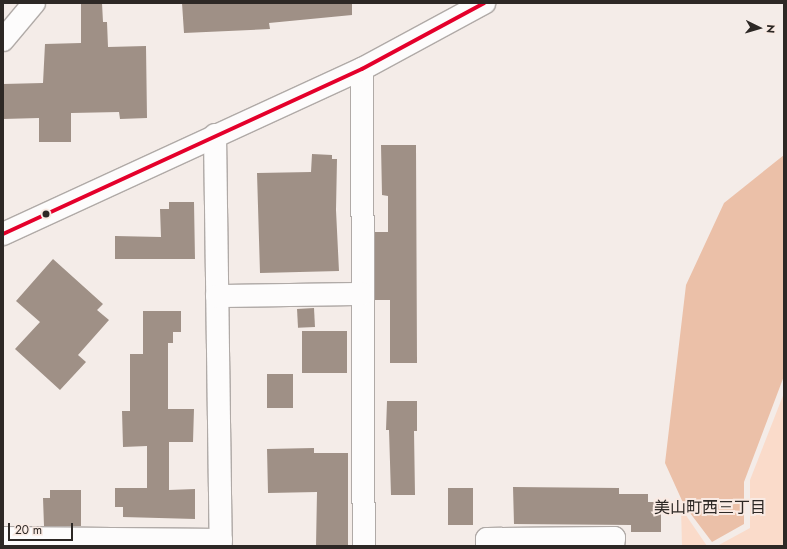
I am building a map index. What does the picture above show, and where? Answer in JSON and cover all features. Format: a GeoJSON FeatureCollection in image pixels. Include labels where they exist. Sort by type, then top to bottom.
{"type":"FeatureCollection","features":[{"type":"Feature","properties":{"kind":"street"},"geometry":{"type":"LineString","coordinates":[[3,40],[34,3]]}},
{"type":"Feature","properties":{"kind":"street"},"geometry":{"type":"LineString","coordinates":[[3,234],[215,135],[362,69],[484,3]]}},
{"type":"Feature","properties":{"kind":"street"},"geometry":{"type":"LineString","coordinates":[[362,69],[364,546]]}},
{"type":"Feature","properties":{"kind":"street"},"geometry":{"type":"LineString","coordinates":[[3,538],[221,543],[215,135]]}},
{"type":"Feature","properties":{"kind":"street"},"geometry":{"type":"LineString","coordinates":[[217,296],[362,294]]}},
{"type":"Feature","properties":{"kind":"street"},"geometry":{"type":"LineString","coordinates":[[487,546],[487,539],[614,538],[614,546]]}},
{"type":"Feature","properties":{"kind":"shaded area"},"geometry":{"type":"Polygon","coordinates":[[[784,155],[784,376],[744,482],[744,524],[712,542],[684,505],[665,463],[686,285],[724,203],[784,155]]]}},
{"type":"Feature","properties":{"kind":"shaded area"},"geometry":{"type":"Polygon","coordinates":[[[784,393],[784,546],[717,546],[750,528],[750,480],[784,393]]]}},
{"type":"Feature","properties":{"kind":"shaded area"},"geometry":{"type":"Polygon","coordinates":[[[681,508],[707,546],[682,546],[681,508]]]}},
{"type":"Feature","properties":{"kind":"building"},"geometry":{"type":"Polygon","coordinates":[[[81,3],[102,3],[103,22],[107,22],[108,47],[146,46],[147,118],[120,119],[119,112],[71,113],[71,142],[39,142],[39,118],[3,119],[3,84],[43,83],[45,44],[81,43],[81,3]]]}},
{"type":"Feature","properties":{"kind":"building"},"geometry":{"type":"Polygon","coordinates":[[[182,3],[352,3],[352,15],[269,23],[270,29],[184,33],[182,3]]]}},
{"type":"Feature","properties":{"kind":"building"},"geometry":{"type":"Polygon","coordinates":[[[381,145],[416,145],[417,363],[390,363],[390,300],[375,300],[375,232],[388,232],[388,196],[382,195],[381,145]]]}},
{"type":"Feature","properties":{"kind":"building"},"geometry":{"type":"Polygon","coordinates":[[[312,154],[332,155],[332,159],[337,159],[336,210],[339,271],[260,273],[257,173],[311,172],[312,154]]]}},
{"type":"Feature","properties":{"kind":"building"},"geometry":{"type":"Polygon","coordinates":[[[169,202],[194,202],[195,259],[115,259],[115,236],[161,237],[160,209],[169,209],[169,202]]]}},
{"type":"Feature","properties":{"kind":"building"},"geometry":{"type":"Polygon","coordinates":[[[53,259],[103,304],[97,310],[109,320],[78,355],[86,362],[60,390],[15,349],[40,322],[16,301],[53,259]]]}},
{"type":"Feature","properties":{"kind":"building"},"geometry":{"type":"Polygon","coordinates":[[[314,308],[315,327],[298,328],[297,309],[314,308]]]}},
{"type":"Feature","properties":{"kind":"building"},"geometry":{"type":"Polygon","coordinates":[[[143,311],[181,311],[181,332],[173,332],[173,343],[168,343],[168,409],[194,409],[193,442],[169,442],[169,490],[195,489],[195,519],[123,517],[123,507],[115,507],[115,488],[147,488],[147,446],[123,447],[122,411],[130,411],[130,354],[143,354],[143,311]]]}},
{"type":"Feature","properties":{"kind":"building"},"geometry":{"type":"Polygon","coordinates":[[[302,331],[347,331],[347,373],[302,373],[302,331]]]}},
{"type":"Feature","properties":{"kind":"building"},"geometry":{"type":"Polygon","coordinates":[[[267,374],[293,374],[293,408],[267,408],[267,374]]]}},
{"type":"Feature","properties":{"kind":"building"},"geometry":{"type":"Polygon","coordinates":[[[387,401],[417,401],[417,431],[414,431],[415,495],[391,495],[389,430],[386,430],[387,401]]]}},
{"type":"Feature","properties":{"kind":"building"},"geometry":{"type":"Polygon","coordinates":[[[314,448],[314,453],[348,453],[348,546],[316,546],[317,492],[268,493],[267,449],[314,448]]]}},
{"type":"Feature","properties":{"kind":"building"},"geometry":{"type":"Polygon","coordinates":[[[513,487],[619,488],[619,494],[648,494],[648,502],[661,502],[661,532],[631,532],[631,525],[514,524],[513,487]]]}},
{"type":"Feature","properties":{"kind":"building"},"geometry":{"type":"Polygon","coordinates":[[[448,488],[473,488],[473,525],[448,525],[448,488]]]}},
{"type":"Feature","properties":{"kind":"building"},"geometry":{"type":"Polygon","coordinates":[[[50,490],[81,490],[81,526],[44,526],[43,498],[50,498],[50,490]]]}},
{"type":"Feature","properties":{"kind":"transit line"},"geometry":{"type":"LineString","coordinates":[[3,234],[362,69],[484,3]]}},
{"type":"Feature","properties":{"kind":"district","name":"美山町西三丁目"},"geometry":{"type":"Point","coordinates":[710,508]}}]}
